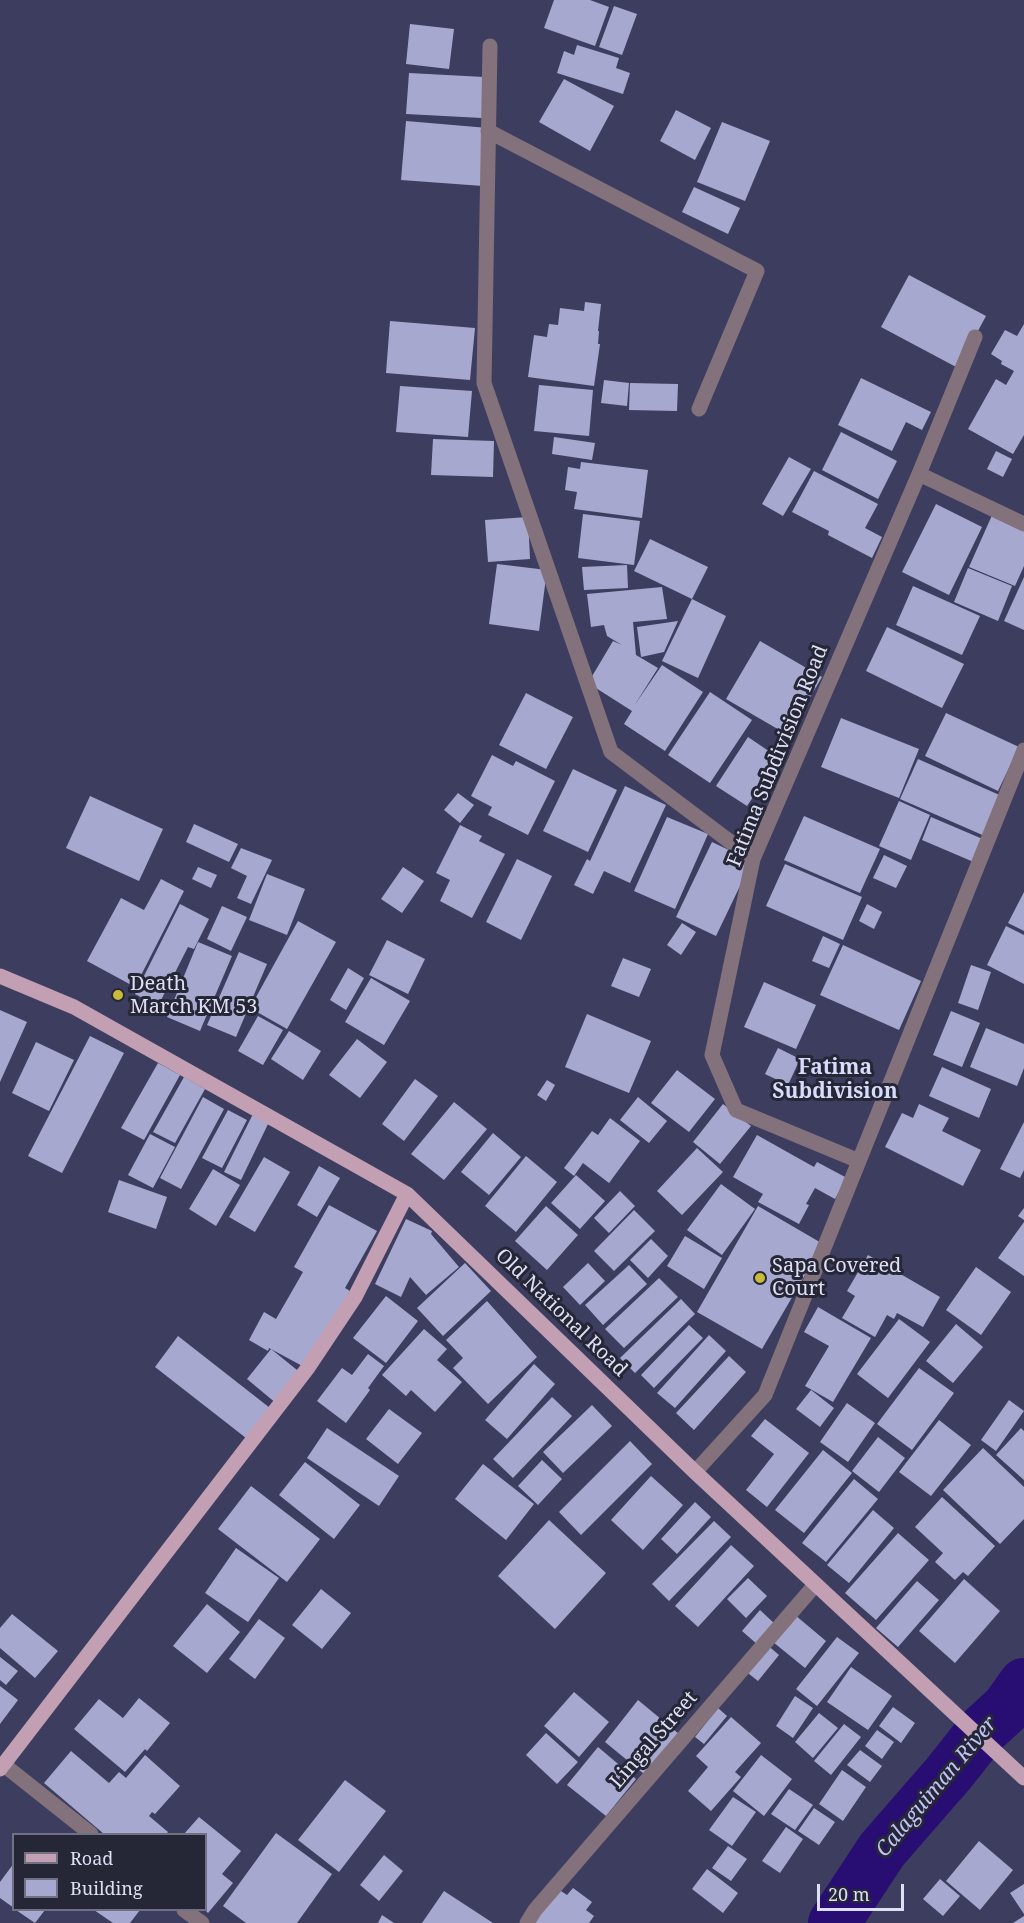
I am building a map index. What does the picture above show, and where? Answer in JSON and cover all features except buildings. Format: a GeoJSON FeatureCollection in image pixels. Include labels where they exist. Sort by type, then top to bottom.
{"type":"FeatureCollection","features":[{"type":"Feature","properties":{"kind":"main road","name":"Old National Road"},"geometry":{"type":"LineString","coordinates":[[0,976],[74,1007],[406,1194],[695,1472],[1024,1778]]}},
{"type":"Feature","properties":{"kind":"main road"},"geometry":{"type":"LineString","coordinates":[[2,1767],[307,1369],[355,1297],[406,1194]]}},
{"type":"Feature","properties":{"kind":"street"},"geometry":{"type":"LineString","coordinates":[[490,46],[484,383],[611,752],[753,859]]}},
{"type":"Feature","properties":{"kind":"street"},"geometry":{"type":"LineString","coordinates":[[488,131],[757,271],[699,409]]}},
{"type":"Feature","properties":{"kind":"street","name":"Fatima Subdivision Road"},"geometry":{"type":"LineString","coordinates":[[859,1161],[736,1110],[712,1055],[753,859],[919,474],[975,337]]}},
{"type":"Feature","properties":{"kind":"street"},"geometry":{"type":"LineString","coordinates":[[919,474],[1024,524]]}},
{"type":"Feature","properties":{"kind":"street"},"geometry":{"type":"LineString","coordinates":[[695,1472],[765,1395],[1024,750]]}},
{"type":"Feature","properties":{"kind":"street","name":"Lingal Street"},"geometry":{"type":"LineString","coordinates":[[527,1923],[535,1910],[815,1585]]}},
{"type":"Feature","properties":{"kind":"street"},"geometry":{"type":"LineString","coordinates":[[2,1767],[90,1833]]}},
{"type":"Feature","properties":{"kind":"street"},"geometry":{"type":"LineString","coordinates":[[185,1911],[202,1923]]}},
{"type":"Feature","properties":{"kind":"waterway","name":"Calaguiman River"},"geometry":{"type":"LineString","coordinates":[[834,1923],[882,1850],[983,1730],[1007,1708],[1024,1684]]}},
{"type":"Feature","properties":{"kind":"place","name":"Death March KM 53"},"geometry":{"type":"Point","coordinates":[118,995]}},
{"type":"Feature","properties":{"kind":"place","name":"Sapa Covered Court"},"geometry":{"type":"Point","coordinates":[760,1278]}},
{"type":"Feature","properties":{"kind":"district","name":"Fatima Subdivision"},"geometry":{"type":"Point","coordinates":[835,1080]}}]}
